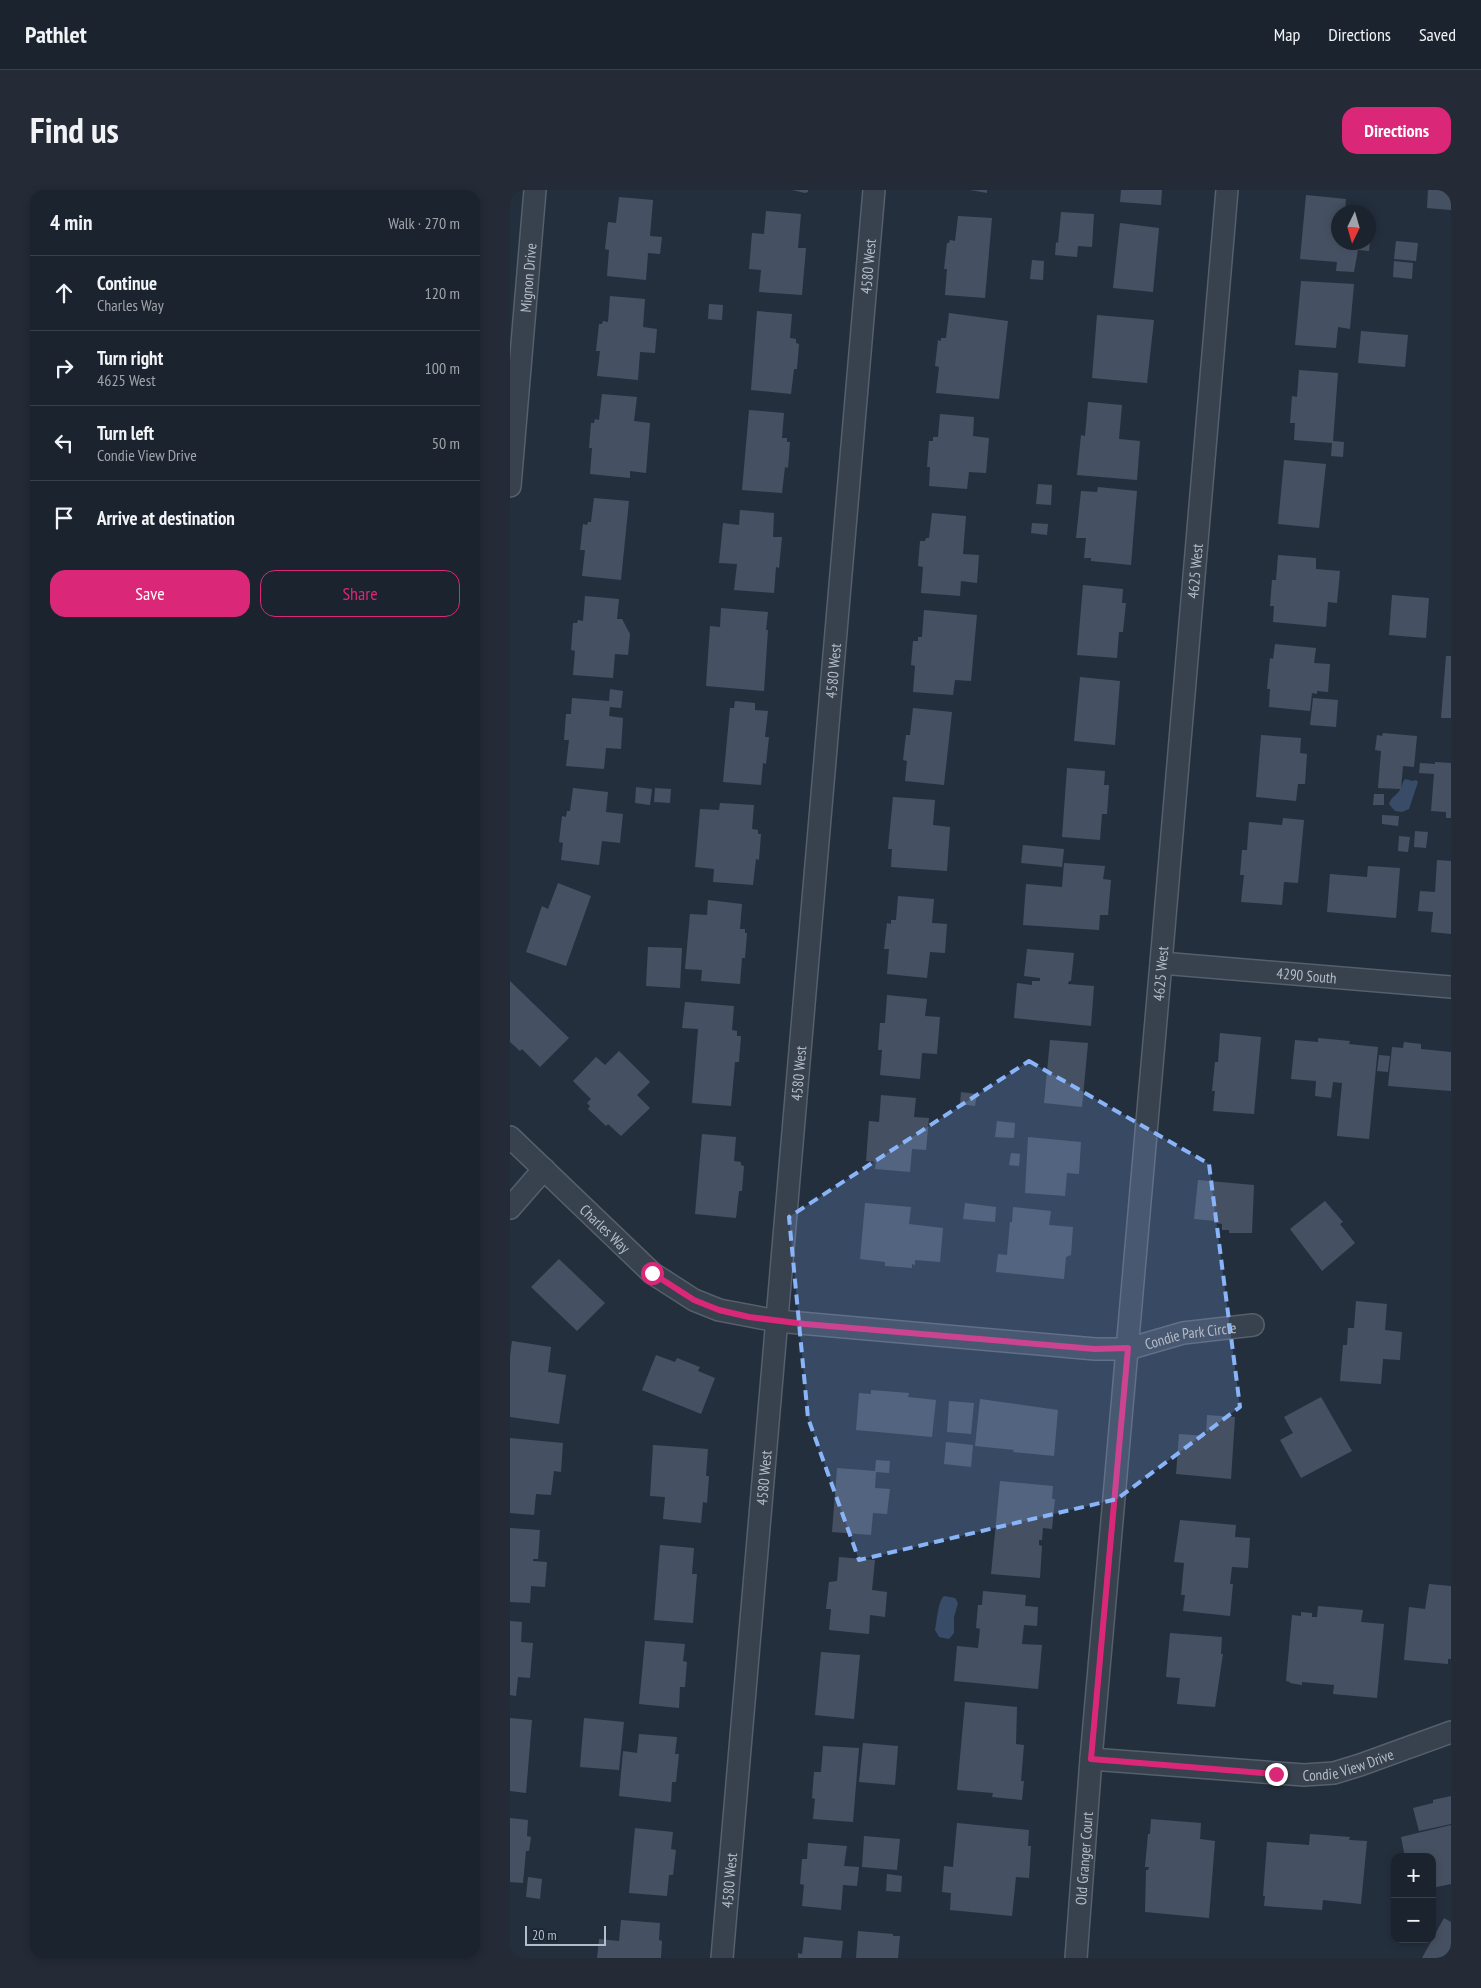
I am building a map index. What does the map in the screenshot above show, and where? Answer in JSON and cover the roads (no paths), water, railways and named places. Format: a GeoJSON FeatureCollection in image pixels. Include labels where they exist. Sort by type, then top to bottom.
{"type":"FeatureCollection","features":[{"type":"Feature","properties":{"kind":"street","name":"Mignon Drive"},"geometry":{"type":"LineString","coordinates":[[510,486],[535,190]]}},
{"type":"Feature","properties":{"kind":"street","name":"4580 West"},"geometry":{"type":"LineString","coordinates":[[722,1958],[874,190]]}},
{"type":"Feature","properties":{"kind":"street","name":"4625 West"},"geometry":{"type":"LineString","coordinates":[[1091,1759],[1128,1348],[1226,190]]}},
{"type":"Feature","properties":{"kind":"street","name":"4290 South"},"geometry":{"type":"LineString","coordinates":[[1161,963],[1451,987]]}},
{"type":"Feature","properties":{"kind":"street","name":"Charles Way"},"geometry":{"type":"LineString","coordinates":[[510,1137],[635,1257],[672,1287],[694,1300],[719,1310],[777,1320],[1095,1349],[1128,1348]]}},
{"type":"Feature","properties":{"kind":"street"},"geometry":{"type":"LineString","coordinates":[[510,1208],[544,1169]]}},
{"type":"Feature","properties":{"kind":"street","name":"Condie Park Circle"},"geometry":{"type":"LineString","coordinates":[[1128,1348],[1184,1333],[1253,1325]]}},
{"type":"Feature","properties":{"kind":"street","name":"Condie View Drive"},"geometry":{"type":"LineString","coordinates":[[1091,1759],[1304,1775],[1334,1773],[1451,1732]]}},
{"type":"Feature","properties":{"kind":"street","name":"Old Granger Court"},"geometry":{"type":"LineString","coordinates":[[1076,1958],[1091,1759]]}},
{"type":"Feature","properties":{"kind":"water"},"geometry":{"type":"Polygon","coordinates":[[[1405,779],[1418,782],[1409,809],[1402,812],[1395,811],[1389,804],[1400,790],[1405,779]]]}},
{"type":"Feature","properties":{"kind":"water"},"geometry":{"type":"Polygon","coordinates":[[[944,1596],[955,1598],[958,1603],[954,1617],[954,1633],[949,1639],[939,1637],[935,1630],[939,1607],[944,1596]]]}}]}
